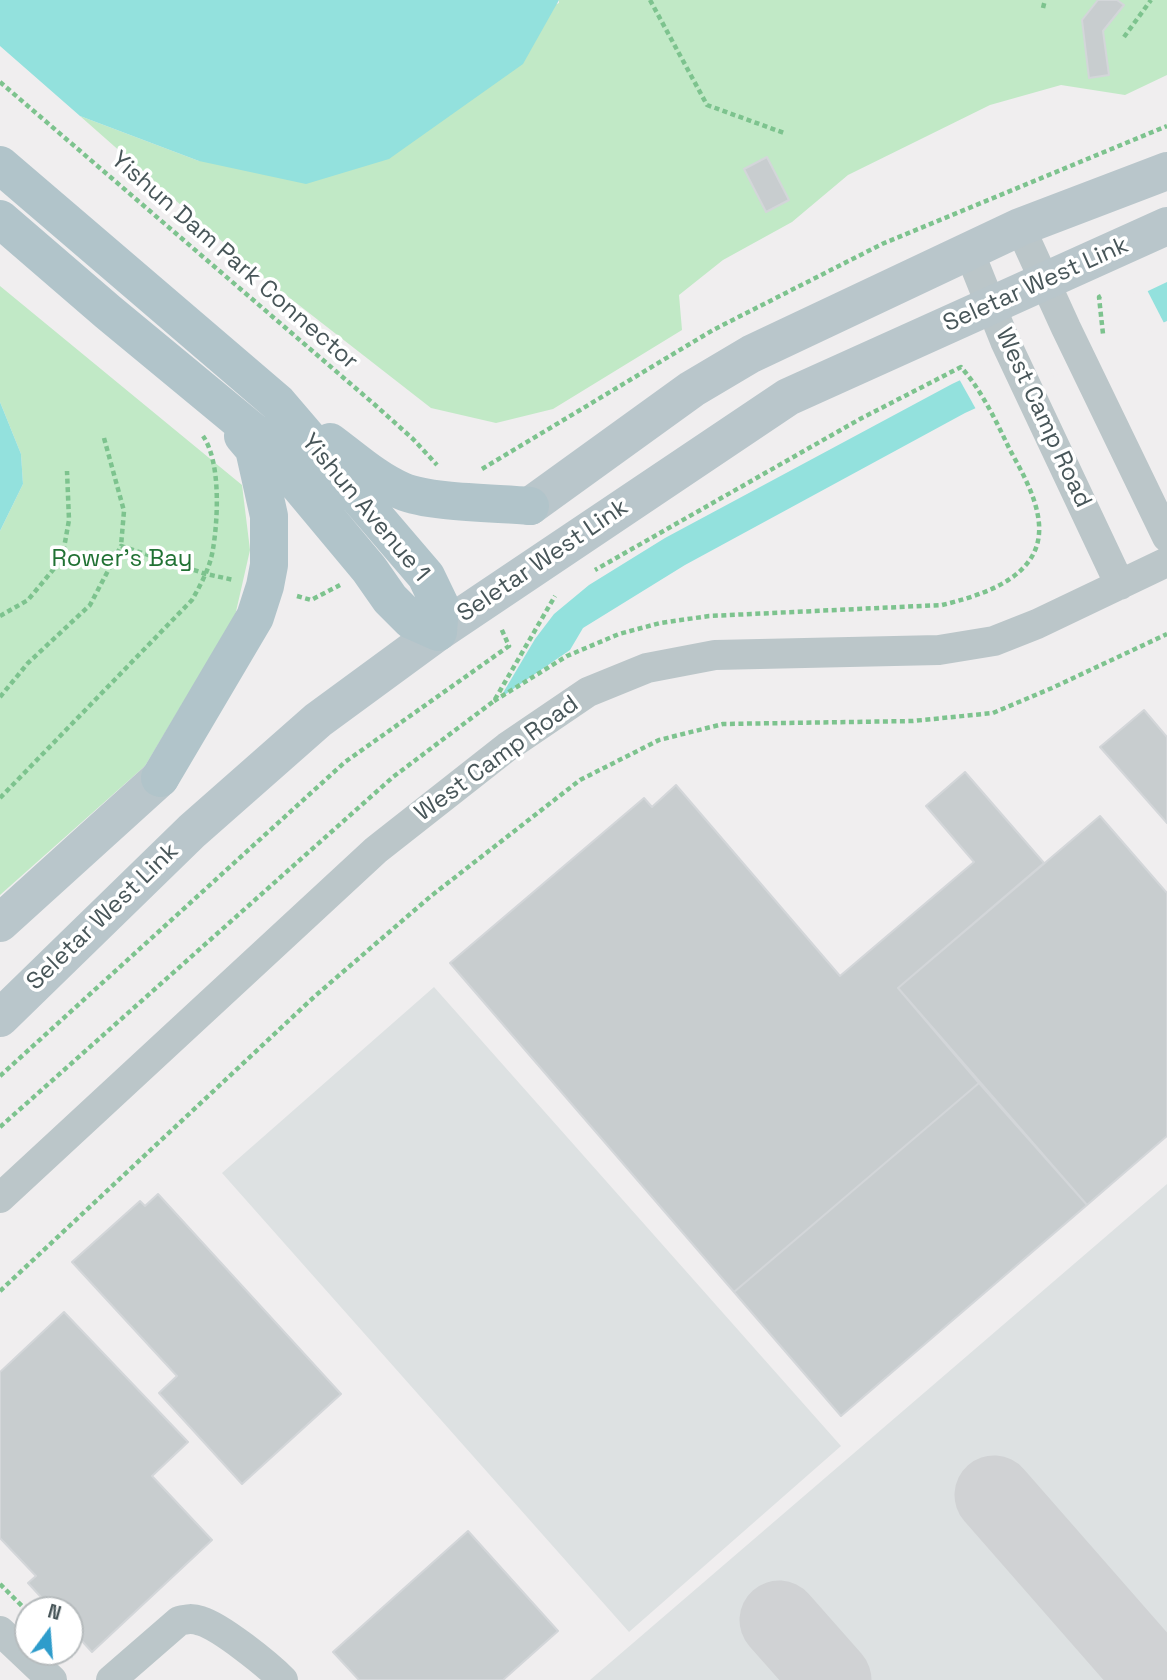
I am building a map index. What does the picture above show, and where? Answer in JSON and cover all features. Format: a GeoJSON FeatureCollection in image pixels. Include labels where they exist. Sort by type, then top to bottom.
{"type":"FeatureCollection","features":[{"type":"Feature","properties":{"kind":"main road","name":"Yishun Avenue 1"},"geometry":{"type":"LineString","coordinates":[[0,165],[278,403],[426,576],[440,605],[438,632],[411,620],[390,599],[369,569],[258,436],[202,411],[108,312],[0,219]]}},
{"type":"Feature","properties":{"kind":"main road"},"geometry":{"type":"LineString","coordinates":[[278,403],[374,474],[403,492],[441,499],[530,506],[723,369],[1020,227],[1167,171]]}},
{"type":"Feature","properties":{"kind":"main road","name":"Seletar West Link"},"geometry":{"type":"LineString","coordinates":[[0,1017],[192,831],[308,728],[438,632],[788,397],[1167,226]]}},
{"type":"Feature","properties":{"kind":"main road"},"geometry":{"type":"LineString","coordinates":[[0,923],[160,778],[255,617],[269,565],[269,516],[254,449],[202,411]]}},
{"type":"Feature","properties":{"kind":"street"},"geometry":{"type":"LineString","coordinates":[[1020,227],[1167,537]]}},
{"type":"Feature","properties":{"kind":"street","name":"West Camp Road"},"geometry":{"type":"LineString","coordinates":[[969,251],[1012,355],[1120,585]]}},
{"type":"Feature","properties":{"kind":"street","name":"West Camp Road"},"geometry":{"type":"LineString","coordinates":[[0,1198],[376,850],[507,747],[589,692],[647,668],[715,655],[939,650],[994,641],[1037,624],[1167,562]]}},
{"type":"Feature","properties":{"kind":"street"},"geometry":{"type":"LineString","coordinates":[[111,1680],[178,1621],[191,1618],[204,1621],[218,1629],[283,1680]]}},
{"type":"Feature","properties":{"kind":"street"},"geometry":{"type":"LineString","coordinates":[[0,1630],[51,1680]]}},
{"type":"Feature","properties":{"kind":"path"},"geometry":{"type":"LineString","coordinates":[[650,0],[707,105],[784,133]]}},
{"type":"Feature","properties":{"kind":"path"},"geometry":{"type":"LineString","coordinates":[[1043,8],[1045,0]]}},
{"type":"Feature","properties":{"kind":"path"},"geometry":{"type":"LineString","coordinates":[[1124,37],[1151,0]]}},
{"type":"Feature","properties":{"kind":"path","name":"Yishun Dam Park Connector"},"geometry":{"type":"LineString","coordinates":[[0,82],[374,404],[413,439],[441,472]]}},
{"type":"Feature","properties":{"kind":"path"},"geometry":{"type":"LineString","coordinates":[[1099,297],[1100,310]]}},
{"type":"Feature","properties":{"kind":"path"},"geometry":{"type":"LineString","coordinates":[[0,1126],[393,777],[494,701],[567,656],[619,634],[660,623],[709,616],[942,605],[973,598],[1005,584],[1028,564],[1038,545],[1039,523],[1030,488],[986,403],[961,367],[860,419],[593,571]]}},
{"type":"Feature","properties":{"kind":"path"},"geometry":{"type":"LineString","coordinates":[[0,798],[192,600],[206,574],[213,550],[217,491],[202,411]]}},
{"type":"Feature","properties":{"kind":"path"},"geometry":{"type":"LineString","coordinates":[[0,697],[28,663],[90,606],[121,546],[124,511],[104,438]]}},
{"type":"Feature","properties":{"kind":"path"},"geometry":{"type":"LineString","coordinates":[[0,616],[28,600],[62,559],[69,520],[67,471]]}},
{"type":"Feature","properties":{"kind":"path"},"geometry":{"type":"LineString","coordinates":[[121,546],[206,574],[265,586],[311,600],[369,569]]}},
{"type":"Feature","properties":{"kind":"path"},"geometry":{"type":"LineString","coordinates":[[494,701],[557,592],[546,599]]}},
{"type":"Feature","properties":{"kind":"path"},"geometry":{"type":"LineString","coordinates":[[0,1076],[345,762],[509,646],[500,626]]}},
{"type":"Feature","properties":{"kind":"path"},"geometry":{"type":"LineString","coordinates":[[0,1290],[315,996],[430,896],[580,780],[659,740],[723,724],[913,721],[993,713],[1167,634]]}},
{"type":"Feature","properties":{"kind":"path"},"geometry":{"type":"LineString","coordinates":[[0,1584],[14,1598]]}},
{"type":"Feature","properties":{"kind":"shaded area"},"geometry":{"type":"Polygon","coordinates":[[[434,987],[841,1446],[629,1632],[222,1173],[434,987]]]}},
{"type":"Feature","properties":{"kind":"shaded area"},"geometry":{"type":"Polygon","coordinates":[[[1167,1184],[1167,1680],[590,1680],[1167,1184]]]}},
{"type":"Feature","properties":{"kind":"green space"},"geometry":{"type":"Polygon","coordinates":[[[559,0],[1167,0],[1167,75],[1125,95],[1061,85],[990,105],[848,175],[792,222],[723,260],[679,295],[682,330],[553,409],[496,423],[431,408],[259,274],[80,116],[199,161],[559,3],[559,0]]]}},
{"type":"Feature","properties":{"kind":"green space","name":"Rower's Bay"},"geometry":{"type":"Polygon","coordinates":[[[0,286],[242,485],[250,550],[235,616],[145,766],[0,895],[0,531],[23,484],[21,454],[0,402],[0,286]]]}},
{"type":"Feature","properties":{"kind":"water"},"geometry":{"type":"Polygon","coordinates":[[[0,0],[559,0],[523,64],[389,159],[306,184],[199,161],[80,116],[0,46],[0,0]]]}},
{"type":"Feature","properties":{"kind":"water"},"geometry":{"type":"Polygon","coordinates":[[[1167,282],[1167,321],[965,413],[685,565],[583,628],[570,650],[500,698],[535,639],[554,614],[589,585],[665,538],[952,384],[1167,282]]]}},
{"type":"Feature","properties":{"kind":"water"},"geometry":{"type":"Polygon","coordinates":[[[0,402],[21,454],[23,484],[0,531],[0,402]]]}},
{"type":"Feature","properties":{"kind":"pier"},"geometry":{"type":"Polygon","coordinates":[[[1146,288],[1165,325],[977,411],[958,377],[1146,288]]]}},
{"type":"Feature","properties":{"kind":"building"},"geometry":{"type":"Polygon","coordinates":[[[1098,0],[1117,0],[1124,5],[1103,31],[1109,75],[1089,78],[1082,20],[1098,0]]]}},
{"type":"Feature","properties":{"kind":"building"},"geometry":{"type":"Polygon","coordinates":[[[767,157],[789,200],[766,212],[744,169],[767,157]]]}},
{"type":"Feature","properties":{"kind":"building"},"geometry":{"type":"Polygon","coordinates":[[[1144,710],[1167,737],[1167,823],[1100,747],[1144,710]]]}},
{"type":"Feature","properties":{"kind":"building"},"geometry":{"type":"Polygon","coordinates":[[[965,772],[1044,863],[898,988],[979,1083],[734,1292],[450,963],[644,798],[652,807],[676,785],[840,976],[974,862],[926,806],[965,772]]]}},
{"type":"Feature","properties":{"kind":"building"},"geometry":{"type":"Polygon","coordinates":[[[1100,816],[1167,893],[1167,1136],[1087,1205],[898,988],[1100,816]]]}},
{"type":"Feature","properties":{"kind":"building"},"geometry":{"type":"Polygon","coordinates":[[[979,1083],[1087,1205],[841,1416],[734,1292],[979,1083]]]}},
{"type":"Feature","properties":{"kind":"building"},"geometry":{"type":"Polygon","coordinates":[[[158,1194],[341,1394],[242,1484],[159,1393],[177,1376],[72,1262],[140,1201],[145,1206],[158,1194]]]}},
{"type":"Feature","properties":{"kind":"building"},"geometry":{"type":"Polygon","coordinates":[[[64,1312],[188,1442],[152,1476],[212,1540],[92,1652],[84,1643],[84,1596],[40,1596],[28,1583],[36,1576],[0,1538],[0,1372],[64,1312]]]}},
{"type":"Feature","properties":{"kind":"building"},"geometry":{"type":"Polygon","coordinates":[[[468,1531],[558,1631],[503,1680],[359,1680],[333,1652],[468,1531]]]}},
{"type":"Feature","properties":{"kind":"taxiway"},"geometry":{"type":"LineString","coordinates":[[994,1495],[1156,1680]]}},
{"type":"Feature","properties":{"kind":"taxiway"},"geometry":{"type":"LineString","coordinates":[[779,1620],[832,1680]]}}]}
